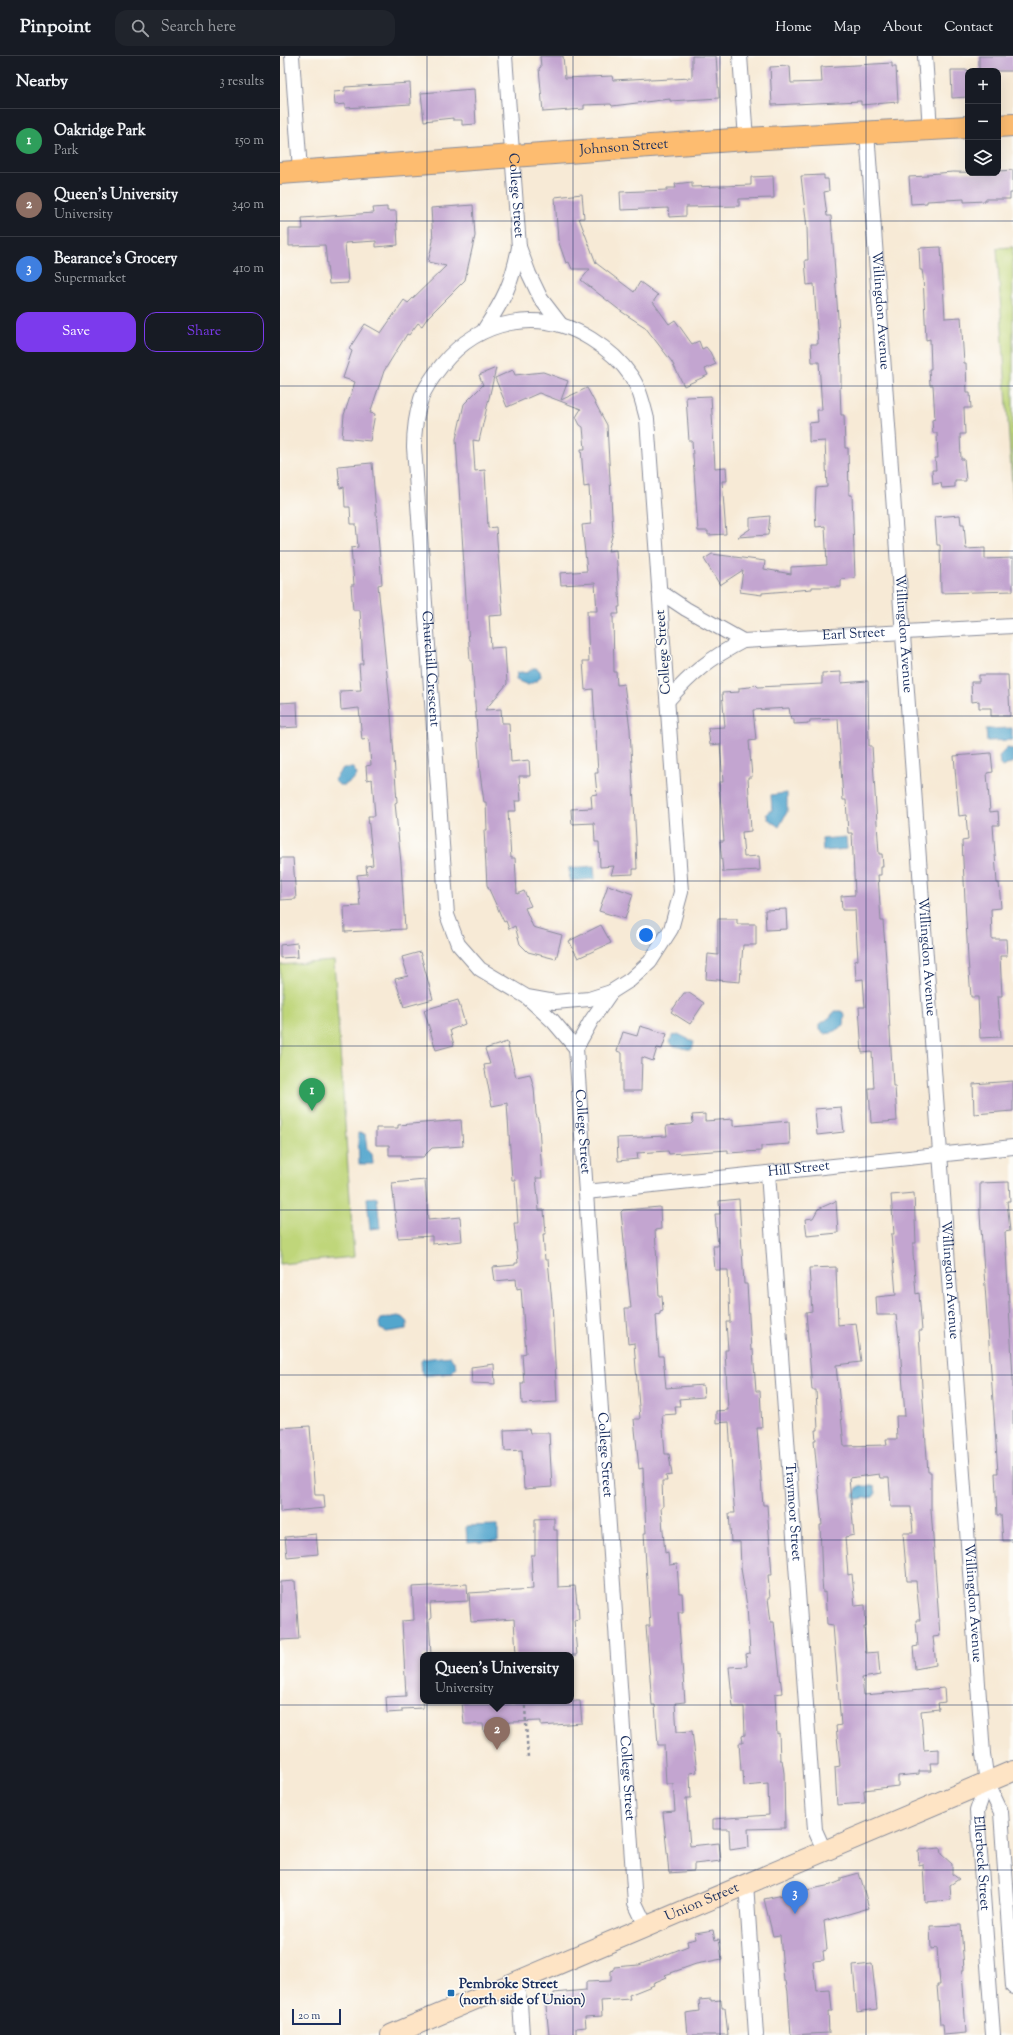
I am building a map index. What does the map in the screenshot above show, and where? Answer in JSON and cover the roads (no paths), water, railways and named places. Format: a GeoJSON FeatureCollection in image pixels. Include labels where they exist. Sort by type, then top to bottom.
{"type":"FeatureCollection","features":[{"type":"Feature","properties":{"kind":"main road"},"geometry":{"type":"LineString","coordinates":[[1001,126],[1013,125]]}},
{"type":"Feature","properties":{"kind":"main road","name":"Johnson Street"},"geometry":{"type":"LineString","coordinates":[[290,172],[746,139],[965,127]]}},
{"type":"Feature","properties":{"kind":"main road","name":"Union Street"},"geometry":{"type":"LineString","coordinates":[[391,2035],[746,1883],[1013,1771]]}},
{"type":"Feature","properties":{"kind":"street"},"geometry":{"type":"LineString","coordinates":[[290,172],[292,56]]}},
{"type":"Feature","properties":{"kind":"street","name":"College Street"},"geometry":{"type":"LineString","coordinates":[[505,56],[519,247],[529,274],[541,299],[561,325]]}},
{"type":"Feature","properties":{"kind":"street"},"geometry":{"type":"LineString","coordinates":[[740,56],[746,139]]}},
{"type":"Feature","properties":{"kind":"street"},"geometry":{"type":"LineString","coordinates":[[925,56],[930,129]]}},
{"type":"Feature","properties":{"kind":"street","name":"Willingdon Avenue"},"geometry":{"type":"LineString","coordinates":[[867,132],[982,1746],[987,1782]]}},
{"type":"Feature","properties":{"kind":"street","name":"Churchill Crescent"},"geometry":{"type":"LineString","coordinates":[[484,330],[504,299],[514,275],[519,247]]}},
{"type":"Feature","properties":{"kind":"street","name":"College Street"},"geometry":{"type":"LineString","coordinates":[[524,321],[561,325],[583,334],[602,346],[619,360],[632,376],[642,397],[647,419],[668,700],[681,892],[671,929],[650,962],[630,980],[611,992],[589,1000],[574,1001]]}},
{"type":"Feature","properties":{"kind":"street","name":"Churchill Crescent"},"geometry":{"type":"LineString","coordinates":[[524,321],[484,330],[464,343],[449,357],[434,375],[422,397],[414,425],[414,447],[447,914],[458,944],[480,969],[527,997],[553,1021],[576,1048]]}},
{"type":"Feature","properties":{"kind":"street"},"geometry":{"type":"LineString","coordinates":[[659,591],[686,609],[743,641]]}},
{"type":"Feature","properties":{"kind":"street","name":"Earl Street"},"geometry":{"type":"LineString","coordinates":[[668,700],[690,675],[711,658],[743,641],[1013,626]]}},
{"type":"Feature","properties":{"kind":"street","name":"College Street"},"geometry":{"type":"LineString","coordinates":[[611,992],[591,1021],[576,1048],[635,1902],[646,1926]]}},
{"type":"Feature","properties":{"kind":"street","name":"Churchill Crescent"},"geometry":{"type":"LineString","coordinates":[[527,997],[555,1002],[574,1001]]}},
{"type":"Feature","properties":{"kind":"street","name":"Hill Street"},"geometry":{"type":"LineString","coordinates":[[586,1192],[1013,1147]]}},
{"type":"Feature","properties":{"kind":"street","name":"Traymoor Street"},"geometry":{"type":"LineString","coordinates":[[768,1173],[815,1830],[824,1850]]}},
{"type":"Feature","properties":{"kind":"street","name":"Ellerbeck Street"},"geometry":{"type":"LineString","coordinates":[[987,1782],[998,1802],[1001,1812],[1013,1987]]}},
{"type":"Feature","properties":{"kind":"street","name":"Ellerbeck Street"},"geometry":{"type":"LineString","coordinates":[[987,1782],[977,1811],[993,2035]]}},
{"type":"Feature","properties":{"kind":"street"},"geometry":{"type":"LineString","coordinates":[[746,1883],[756,2035]]}},
{"type":"Feature","properties":{"kind":"street"},"geometry":{"type":"LineString","coordinates":[[515,1982],[520,2002],[522,2035]]}},
{"type":"Feature","properties":{"kind":"water"},"geometry":{"type":"Polygon","coordinates":[[[533,668],[540,671],[541,676],[538,680],[528,685],[516,680],[517,673],[527,673],[533,668]]]}},
{"type":"Feature","properties":{"kind":"water"},"geometry":{"type":"Polygon","coordinates":[[[1012,728],[1012,740],[987,741],[986,729],[1012,728]]]}},
{"type":"Feature","properties":{"kind":"water"},"geometry":{"type":"Polygon","coordinates":[[[1007,748],[1013,749],[1013,762],[1003,767],[1000,765],[999,756],[1007,748]]]}},
{"type":"Feature","properties":{"kind":"water"},"geometry":{"type":"Polygon","coordinates":[[[343,768],[353,768],[357,774],[356,777],[345,785],[339,785],[334,780],[343,768]]]}},
{"type":"Feature","properties":{"kind":"water"},"geometry":{"type":"Polygon","coordinates":[[[787,793],[787,812],[779,827],[767,818],[768,816],[766,815],[769,811],[772,811],[771,795],[787,793]]]}},
{"type":"Feature","properties":{"kind":"water"},"geometry":{"type":"Polygon","coordinates":[[[846,837],[847,849],[823,851],[822,839],[846,837]]]}},
{"type":"Feature","properties":{"kind":"water"},"geometry":{"type":"Polygon","coordinates":[[[594,866],[595,879],[570,881],[569,868],[594,866]]]}},
{"type":"Feature","properties":{"kind":"water"},"geometry":{"type":"Polygon","coordinates":[[[835,1011],[841,1011],[845,1014],[844,1025],[831,1033],[824,1034],[820,1030],[820,1024],[829,1018],[835,1011]]]}},
{"type":"Feature","properties":{"kind":"water"},"geometry":{"type":"Polygon","coordinates":[[[678,1034],[694,1042],[692,1049],[674,1046],[670,1042],[672,1036],[678,1034]]]}},
{"type":"Feature","properties":{"kind":"water"},"geometry":{"type":"Polygon","coordinates":[[[358,1133],[365,1134],[367,1149],[372,1154],[373,1164],[359,1164],[358,1133]]]}},
{"type":"Feature","properties":{"kind":"water"},"geometry":{"type":"Polygon","coordinates":[[[377,1197],[380,1228],[370,1229],[367,1198],[377,1197]]]}},
{"type":"Feature","properties":{"kind":"water"},"geometry":{"type":"Polygon","coordinates":[[[398,1316],[404,1318],[408,1322],[406,1329],[387,1332],[380,1329],[379,1323],[381,1319],[398,1316]]]}},
{"type":"Feature","properties":{"kind":"water"},"geometry":{"type":"Polygon","coordinates":[[[450,1356],[455,1362],[456,1368],[454,1368],[452,1373],[424,1376],[422,1374],[421,1361],[423,1359],[450,1356]]]}},
{"type":"Feature","properties":{"kind":"water"},"geometry":{"type":"Polygon","coordinates":[[[857,1487],[875,1487],[876,1493],[873,1497],[857,1499],[854,1497],[857,1487]]]}},
{"type":"Feature","properties":{"kind":"water"},"geometry":{"type":"Polygon","coordinates":[[[498,1525],[498,1541],[467,1543],[466,1526],[498,1525]]]}},
{"type":"Feature","properties":{"kind":"place","name":"Oakridge Park"},"geometry":{"type":"Point","coordinates":[312,1111]}},
{"type":"Feature","properties":{"kind":"place","name":"Queen's University"},"geometry":{"type":"Point","coordinates":[497,1750]}},
{"type":"Feature","properties":{"kind":"place","name":"Bearance's Grocery"},"geometry":{"type":"Point","coordinates":[795,1914]}},
{"type":"Feature","properties":{"kind":"place","name":"Pembroke Street (north side of Union)"},"geometry":{"type":"Point","coordinates":[451,1993]}}]}
